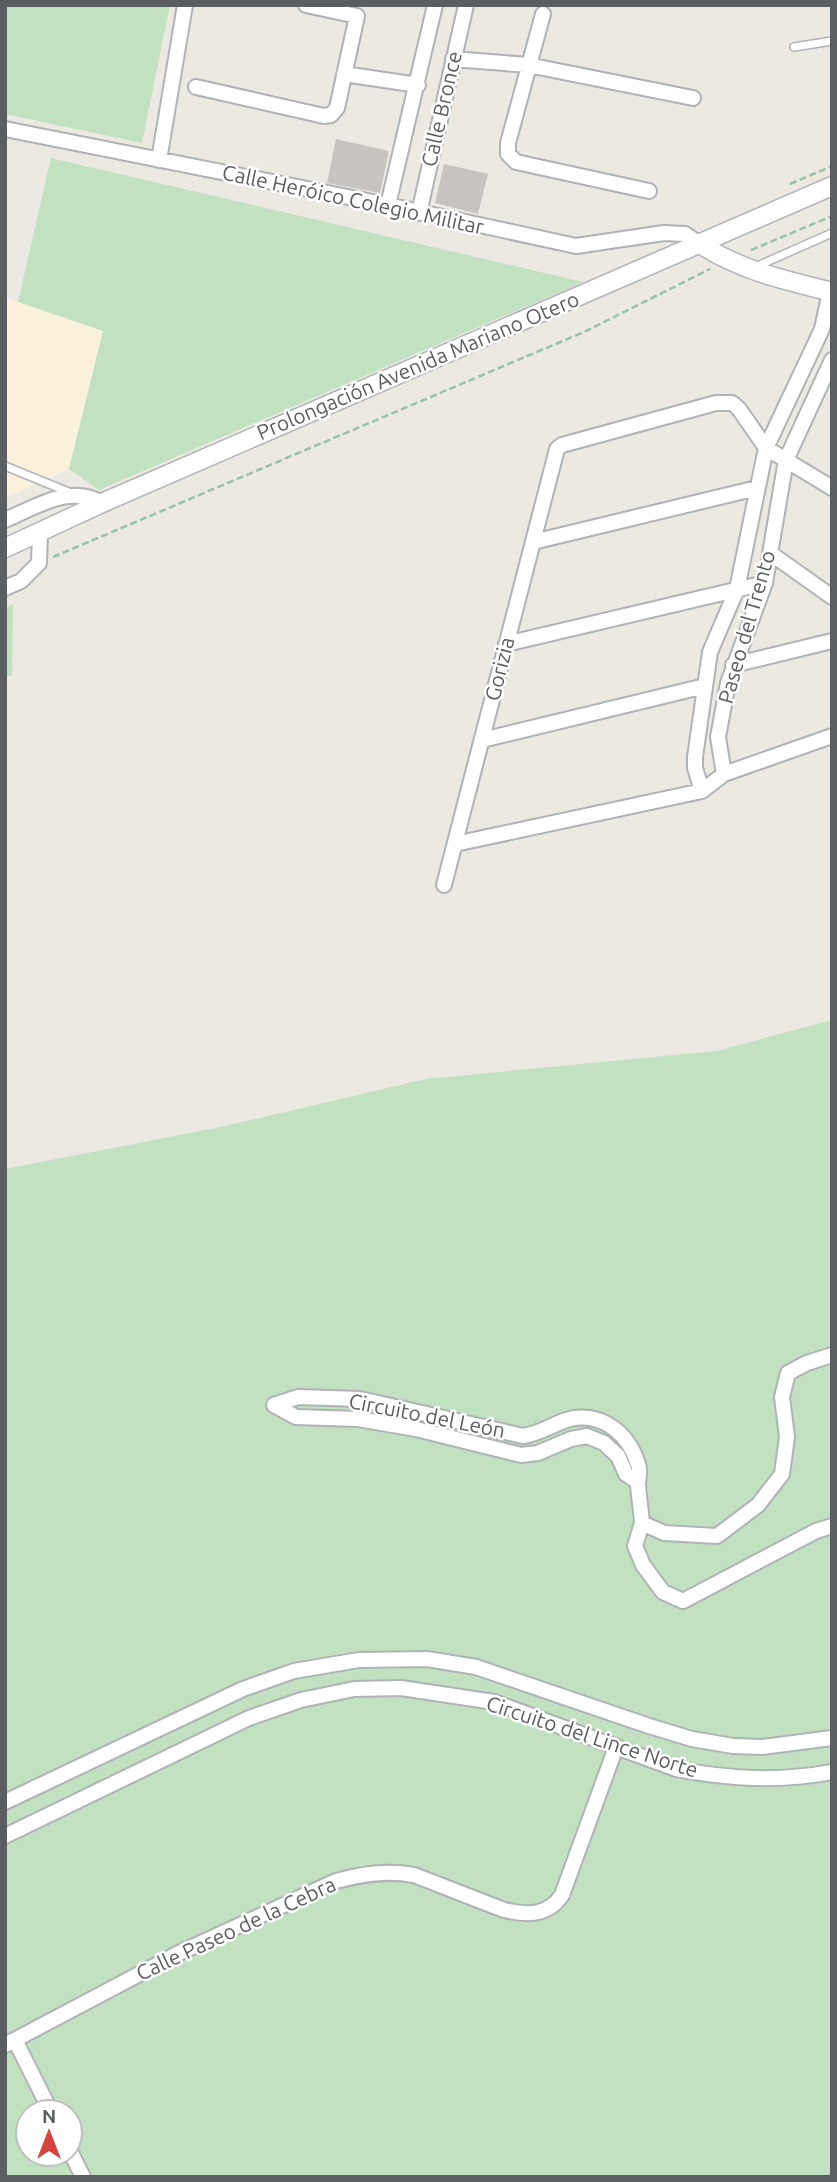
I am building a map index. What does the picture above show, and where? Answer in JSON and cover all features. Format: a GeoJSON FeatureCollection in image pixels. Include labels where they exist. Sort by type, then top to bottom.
{"type":"FeatureCollection","features":[{"type":"Feature","properties":{"kind":"street"},"geometry":{"type":"LineString","coordinates":[[159,160],[185,5]]}},
{"type":"Feature","properties":{"kind":"street"},"geometry":{"type":"LineString","coordinates":[[196,87],[324,116],[331,115],[337,108],[358,10],[306,5]]}},
{"type":"Feature","properties":{"kind":"street","name":"Calle Bronce"},"geometry":{"type":"LineString","coordinates":[[388,205],[435,5]]}},
{"type":"Feature","properties":{"kind":"street","name":"Calle Bronce"},"geometry":{"type":"LineString","coordinates":[[419,213],[466,5]]}},
{"type":"Feature","properties":{"kind":"street"},"geometry":{"type":"LineString","coordinates":[[542,15],[508,143],[508,154],[516,162],[649,191]]}},
{"type":"Feature","properties":{"kind":"street"},"geometry":{"type":"LineString","coordinates":[[453,59],[528,65],[693,98]]}},
{"type":"Feature","properties":{"kind":"street"},"geometry":{"type":"LineString","coordinates":[[344,74],[418,85]]}},
{"type":"Feature","properties":{"kind":"street","name":"Calle Heróico Colegio Militar"},"geometry":{"type":"LineString","coordinates":[[5,129],[388,205],[576,246],[664,233],[685,234],[700,244]]}},
{"type":"Feature","properties":{"kind":"street","name":"Prolongación Avenida Mariano Otero"},"geometry":{"type":"LineString","coordinates":[[5,548],[102,503],[832,186]]}},
{"type":"Feature","properties":{"kind":"street"},"geometry":{"type":"LineString","coordinates":[[700,244],[726,261],[831,292]]}},
{"type":"Feature","properties":{"kind":"street","name":"Paseo del Trento"},"geometry":{"type":"LineString","coordinates":[[702,791],[695,768],[695,757],[710,652],[737,589],[766,447],[827,332],[831,292]]}},
{"type":"Feature","properties":{"kind":"street","name":"Paseo del Trento"},"geometry":{"type":"LineString","coordinates":[[724,774],[718,737],[733,665],[765,583],[786,460],[832,360]]}},
{"type":"Feature","properties":{"kind":"street","name":"Gorizia"},"geometry":{"type":"LineString","coordinates":[[444,885],[555,453],[562,445],[724,403],[732,403],[739,409],[766,447]]}},
{"type":"Feature","properties":{"kind":"street"},"geometry":{"type":"LineString","coordinates":[[766,447],[832,488]]}},
{"type":"Feature","properties":{"kind":"street"},"geometry":{"type":"LineString","coordinates":[[533,542],[757,488]]}},
{"type":"Feature","properties":{"kind":"street"},"geometry":{"type":"LineString","coordinates":[[5,520],[65,495],[93,498],[102,503]]}},
{"type":"Feature","properties":{"kind":"street"},"geometry":{"type":"LineString","coordinates":[[5,588],[21,581],[39,562],[40,533]]}},
{"type":"Feature","properties":{"kind":"street"},"geometry":{"type":"LineString","coordinates":[[770,552],[832,597]]}},
{"type":"Feature","properties":{"kind":"street"},"geometry":{"type":"LineString","coordinates":[[506,644],[765,583]]}},
{"type":"Feature","properties":{"kind":"street"},"geometry":{"type":"LineString","coordinates":[[733,665],[832,641]]}},
{"type":"Feature","properties":{"kind":"street"},"geometry":{"type":"LineString","coordinates":[[482,740],[705,686]]}},
{"type":"Feature","properties":{"kind":"street"},"geometry":{"type":"LineString","coordinates":[[455,844],[702,791],[724,774],[832,736]]}},
{"type":"Feature","properties":{"kind":"street"},"geometry":{"type":"LineString","coordinates":[[642,1523],[664,1533],[717,1536],[758,1505],[782,1474],[787,1437],[782,1397],[788,1373],[832,1355]]}},
{"type":"Feature","properties":{"kind":"street","name":"Circuito del León"},"geometry":{"type":"LineString","coordinates":[[638,1482],[626,1474],[618,1456],[604,1443],[587,1436],[521,1455],[416,1429],[370,1421],[296,1417],[274,1405],[298,1397],[360,1399],[523,1436],[538,1434],[570,1419],[588,1417],[613,1426],[626,1440],[640,1466],[638,1482],[642,1523],[635,1546],[643,1564],[663,1592],[683,1601],[816,1531],[832,1526]]}},
{"type":"Feature","properties":{"kind":"street","name":"Circuito del Lince Norte"},"geometry":{"type":"LineString","coordinates":[[5,1802],[243,1689],[294,1671],[359,1660],[427,1659],[476,1667],[670,1732],[733,1746],[762,1747],[832,1738]]}},
{"type":"Feature","properties":{"kind":"street","name":"Circuito del Lince Norte"},"geometry":{"type":"LineString","coordinates":[[5,1836],[249,1718],[301,1700],[354,1689],[401,1688],[494,1703],[676,1769],[726,1777],[796,1779],[832,1772]]}},
{"type":"Feature","properties":{"kind":"street","name":"Calle Paseo de la Cebra"},"geometry":{"type":"LineString","coordinates":[[10,2043],[179,1953],[336,1881],[360,1875],[400,1872],[414,1875],[517,1913],[532,1914],[551,1908],[562,1895],[616,1747]]}},
{"type":"Feature","properties":{"kind":"street"},"geometry":{"type":"LineString","coordinates":[[10,2043],[43,2098]]}},
{"type":"Feature","properties":{"kind":"lane"},"geometry":{"type":"LineString","coordinates":[[794,47],[832,41]]}},
{"type":"Feature","properties":{"kind":"lane"},"geometry":{"type":"LineString","coordinates":[[749,269],[832,233]]}},
{"type":"Feature","properties":{"kind":"lane"},"geometry":{"type":"LineString","coordinates":[[5,466],[74,494]]}},
{"type":"Feature","properties":{"kind":"path"},"geometry":{"type":"LineString","coordinates":[[39,562],[584,332],[726,261],[832,216]]}},
{"type":"Feature","properties":{"kind":"shaded area"},"geometry":{"type":"Polygon","coordinates":[[[5,297],[103,331],[69,469],[5,498],[5,297]]]}},
{"type":"Feature","properties":{"kind":"green space"},"geometry":{"type":"Polygon","coordinates":[[[5,5],[170,5],[142,143],[5,114],[5,5]]]}},
{"type":"Feature","properties":{"kind":"green space"},"geometry":{"type":"Polygon","coordinates":[[[51,158],[583,282],[99,490],[69,469],[103,331],[18,302],[51,158]]]}},
{"type":"Feature","properties":{"kind":"green space"},"geometry":{"type":"Polygon","coordinates":[[[13,604],[12,677],[5,675],[5,608],[13,604]]]}},
{"type":"Feature","properties":{"kind":"green space"},"geometry":{"type":"Polygon","coordinates":[[[832,1020],[832,2177],[5,2177],[5,1169],[221,1127],[426,1079],[717,1051],[832,1020]]]}},
{"type":"Feature","properties":{"kind":"building"},"geometry":{"type":"Polygon","coordinates":[[[336,139],[389,151],[380,193],[327,183],[336,139]]]}},
{"type":"Feature","properties":{"kind":"building"},"geometry":{"type":"Polygon","coordinates":[[[444,164],[488,174],[478,214],[435,203],[444,164]]]}}]}
